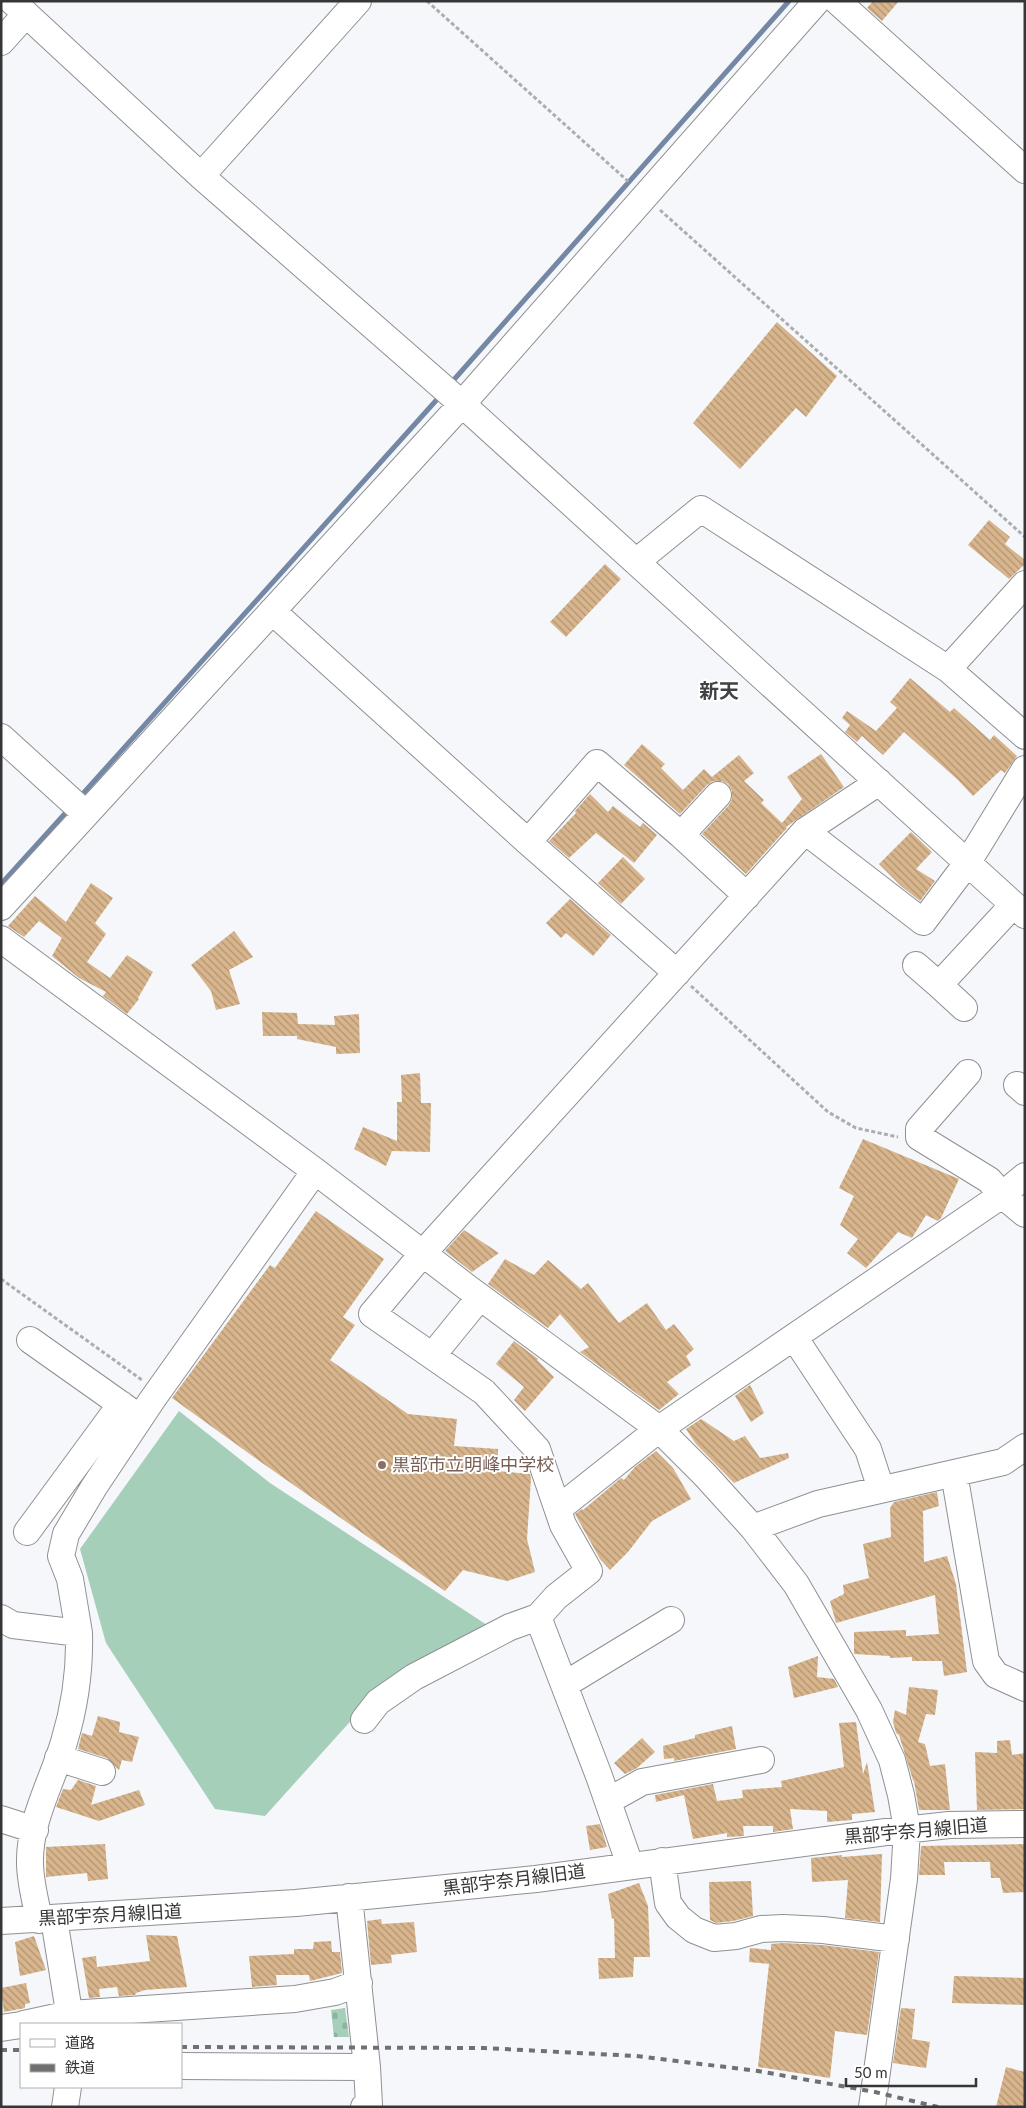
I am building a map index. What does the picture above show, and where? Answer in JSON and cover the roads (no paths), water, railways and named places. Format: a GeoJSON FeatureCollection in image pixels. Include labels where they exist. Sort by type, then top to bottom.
{"type":"FeatureCollection","features":[{"type":"Feature","properties":{"kind":"street"},"geometry":{"type":"LineString","coordinates":[[201,176],[358,1]]}},
{"type":"Feature","properties":{"kind":"street"},"geometry":{"type":"LineString","coordinates":[[1,907],[462,404],[817,1]]}},
{"type":"Feature","properties":{"kind":"street"},"geometry":{"type":"LineString","coordinates":[[837,1],[1025,170]]}},
{"type":"Feature","properties":{"kind":"street"},"geometry":{"type":"LineString","coordinates":[[1,42],[19,8],[201,176],[462,404],[1019,910],[939,986]]}},
{"type":"Feature","properties":{"kind":"street"},"geometry":{"type":"LineString","coordinates":[[636,562],[701,509],[948,669],[1025,736]]}},
{"type":"Feature","properties":{"kind":"street"},"geometry":{"type":"LineString","coordinates":[[948,669],[1025,584]]}},
{"type":"Feature","properties":{"kind":"street"},"geometry":{"type":"LineString","coordinates":[[272,611],[528,842],[677,973]]}},
{"type":"Feature","properties":{"kind":"street"},"geometry":{"type":"LineString","coordinates":[[1,737],[86,814]]}},
{"type":"Feature","properties":{"kind":"street"},"geometry":{"type":"LineString","coordinates":[[528,842],[596,762],[681,834],[747,896]]}},
{"type":"Feature","properties":{"kind":"street"},"geometry":{"type":"LineString","coordinates":[[805,831],[923,922],[968,862],[1025,769]]}},
{"type":"Feature","properties":{"kind":"street"},"geometry":{"type":"LineString","coordinates":[[364,1720],[378,1702],[414,1677],[510,1627],[538,1617],[556,1597],[588,1571],[563,1525],[537,1449],[484,1392],[372,1314],[424,1252],[805,831],[879,782]]}},
{"type":"Feature","properties":{"kind":"street"},"geometry":{"type":"LineString","coordinates":[[681,834],[718,795]]}},
{"type":"Feature","properties":{"kind":"street"},"geometry":{"type":"LineString","coordinates":[[1,939],[424,1252],[480,1297],[659,1429],[705,1475],[753,1528],[796,1584],[869,1710],[892,1760],[902,1795],[907,1829],[904,1879],[872,2107]]}},
{"type":"Feature","properties":{"kind":"street"},"geometry":{"type":"LineString","coordinates":[[916,965],[964,1008]]}},
{"type":"Feature","properties":{"kind":"street"},"geometry":{"type":"LineString","coordinates":[[968,1074],[919,1129],[919,1137],[989,1180],[1002,1195],[1025,1214]]}},
{"type":"Feature","properties":{"kind":"street"},"geometry":{"type":"LineString","coordinates":[[27,1532],[130,1411],[158,1392],[315,1171]]}},
{"type":"Feature","properties":{"kind":"street"},"geometry":{"type":"LineString","coordinates":[[558,1509],[659,1429],[1002,1195],[1025,1176]]}},
{"type":"Feature","properties":{"kind":"street"},"geometry":{"type":"LineString","coordinates":[[432,1356],[480,1297]]}},
{"type":"Feature","properties":{"kind":"street"},"geometry":{"type":"LineString","coordinates":[[794,1337],[868,1449],[881,1489]]}},
{"type":"Feature","properties":{"kind":"street"},"geometry":{"type":"LineString","coordinates":[[30,1340],[130,1411]]}},
{"type":"Feature","properties":{"kind":"street"},"geometry":{"type":"LineString","coordinates":[[70,2019],[46,1919],[30,1863],[34,1830],[45,1792],[64,1743],[77,1692],[80,1662],[79,1633],[70,1579],[60,1556],[66,1534],[94,1487],[130,1411]]}},
{"type":"Feature","properties":{"kind":"street"},"geometry":{"type":"LineString","coordinates":[[753,1528],[818,1504],[1003,1462],[1025,1447]]}},
{"type":"Feature","properties":{"kind":"street"},"geometry":{"type":"LineString","coordinates":[[954,1473],[986,1661],[996,1675],[1025,1688]]}},
{"type":"Feature","properties":{"kind":"street"},"geometry":{"type":"LineString","coordinates":[[538,1617],[608,1801],[630,1865]]}},
{"type":"Feature","properties":{"kind":"street"},"geometry":{"type":"LineString","coordinates":[[1,1618],[13,1625],[79,1633]]}},
{"type":"Feature","properties":{"kind":"street"},"geometry":{"type":"LineString","coordinates":[[564,1685],[671,1620]]}},
{"type":"Feature","properties":{"kind":"street"},"geometry":{"type":"LineString","coordinates":[[58,1758],[102,1772]]}},
{"type":"Feature","properties":{"kind":"street"},"geometry":{"type":"LineString","coordinates":[[608,1801],[642,1782],[760,1760]]}},
{"type":"Feature","properties":{"kind":"street"},"geometry":{"type":"LineString","coordinates":[[1,1819],[34,1830]]}},
{"type":"Feature","properties":{"kind":"street","name":"黒部宇奈月線旧道"},"geometry":{"type":"LineString","coordinates":[[1,1922],[256,1906],[536,1879],[907,1829],[949,1825],[1025,1824]]}},
{"type":"Feature","properties":{"kind":"street"},"geometry":{"type":"LineString","coordinates":[[662,1861],[668,1903],[678,1917],[694,1930],[714,1938],[736,1936],[761,1929],[783,1928],[823,1930],[896,1939]]}},
{"type":"Feature","properties":{"kind":"street"},"geometry":{"type":"LineString","coordinates":[[349,1897],[367,2066],[367,2106]]}},
{"type":"Feature","properties":{"kind":"street"},"geometry":{"type":"LineString","coordinates":[[32,2023],[295,1999],[335,1992],[359,1983]]}},
{"type":"Feature","properties":{"kind":"street"},"geometry":{"type":"LineString","coordinates":[[1,2028],[20,2025]]}},
{"type":"Feature","properties":{"kind":"street"},"geometry":{"type":"LineString","coordinates":[[182,2066],[367,2066]]}},
{"type":"Feature","properties":{"kind":"street"},"geometry":{"type":"LineString","coordinates":[[65,2107],[68,2088]]}},
{"type":"Feature","properties":{"kind":"waterway"},"geometry":{"type":"LineString","coordinates":[[451,383],[789,1]]}},
{"type":"Feature","properties":{"kind":"waterway"},"geometry":{"type":"LineString","coordinates":[[79,798],[441,395]]}},
{"type":"Feature","properties":{"kind":"waterway"},"geometry":{"type":"LineString","coordinates":[[1,884],[70,808]]}},
{"type":"Feature","properties":{"kind":"railway"},"geometry":{"type":"LineString","coordinates":[[182,2047],[484,2048],[636,2056],[758,2071],[875,2092],[938,2107]]}},
{"type":"Feature","properties":{"kind":"railway"},"geometry":{"type":"LineString","coordinates":[[1,2050],[20,2050]]}},
{"type":"Feature","properties":{"kind":"place","name":"黒部市立明峰中学校"},"geometry":{"type":"Point","coordinates":[382,1465]}},
{"type":"Feature","properties":{"kind":"district","name":"新天"},"geometry":{"type":"Point","coordinates":[719,691]}}]}
